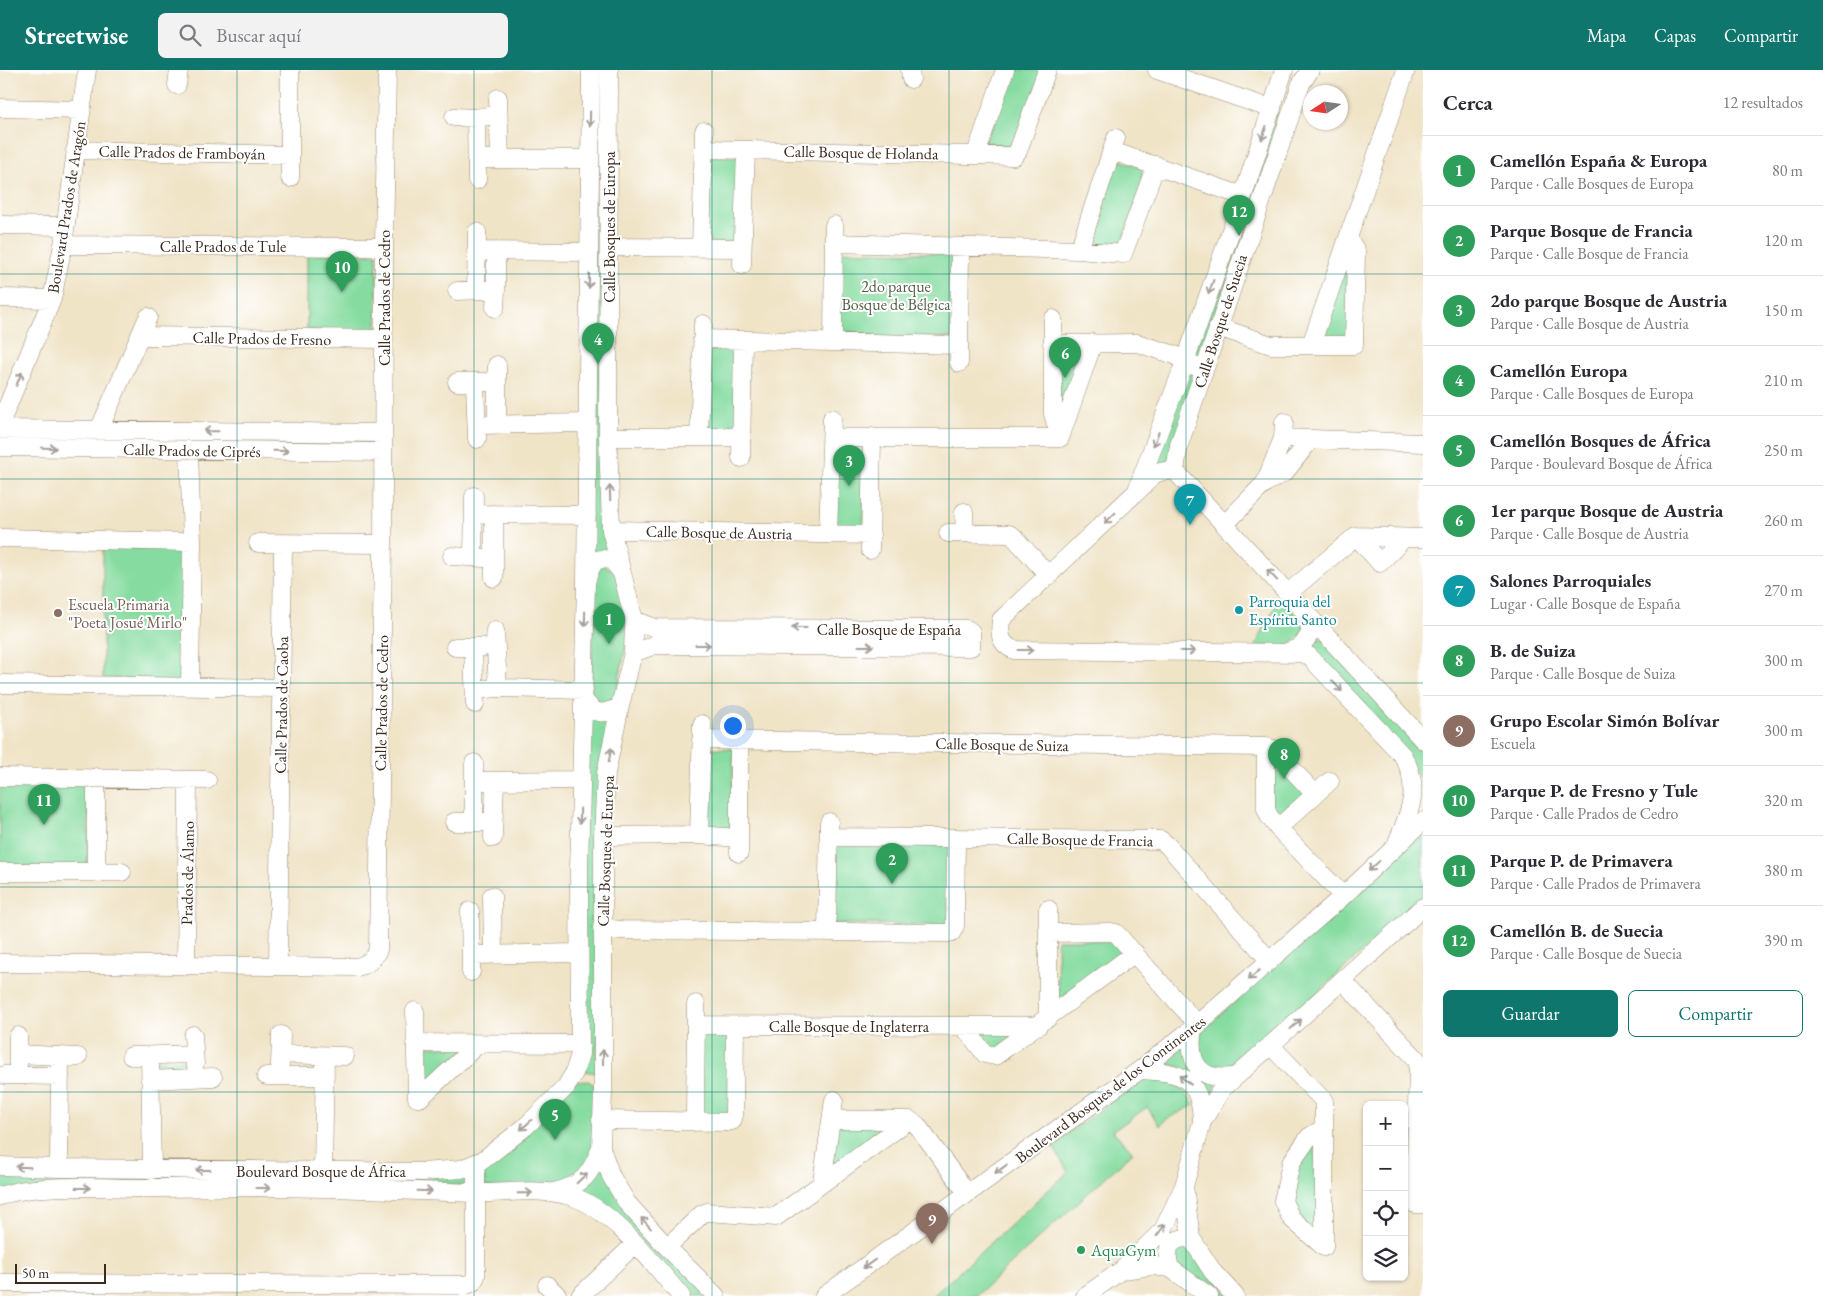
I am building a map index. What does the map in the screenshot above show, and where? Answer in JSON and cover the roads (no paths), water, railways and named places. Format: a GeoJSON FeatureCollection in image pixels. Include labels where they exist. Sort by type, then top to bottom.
{"type":"FeatureCollection","features":[{"type":"Feature","properties":{"kind":"street","name":"Boulevard Prados de Aragón"},"geometry":{"type":"LineString","coordinates":[[0,424],[52,299],[63,245],[87,70]]}},
{"type":"Feature","properties":{"kind":"street","name":"Calle Prados de Framboyán"},"geometry":{"type":"LineString","coordinates":[[290,70],[290,178]]}},
{"type":"Feature","properties":{"kind":"street","name":"Calle Prados de Cedro"},"geometry":{"type":"LineString","coordinates":[[0,963],[357,967],[367,964],[374,958],[378,950],[387,70]]}},
{"type":"Feature","properties":{"kind":"street","name":"Calle Bosques de Europa"},"geometry":{"type":"LineString","coordinates":[[580,1044],[578,953],[580,780],[587,515],[591,70]]}},
{"type":"Feature","properties":{"kind":"street","name":"Calle Bosques de Europa"},"geometry":{"type":"LineString","coordinates":[[609,70],[608,437],[610,530],[634,620],[633,653],[606,773],[603,836],[603,1092],[601,1148],[612,1176],[627,1203],[667,1247],[716,1296]]}},
{"type":"Feature","properties":{"kind":"street"},"geometry":{"type":"LineString","coordinates":[[976,154],[1005,70]]}},
{"type":"Feature","properties":{"kind":"street","name":"Calle Bosque de Holanda"},"geometry":{"type":"LineString","coordinates":[[704,149],[1012,156],[1016,155],[1047,70]]}},
{"type":"Feature","properties":{"kind":"street"},"geometry":{"type":"LineString","coordinates":[[1157,70],[1272,109]]}},
{"type":"Feature","properties":{"kind":"street","name":"Calle Bosque de Suecia"},"geometry":{"type":"LineString","coordinates":[[1134,495],[1185,362],[1243,196],[1284,70]]}},
{"type":"Feature","properties":{"kind":"street","name":"Calle Bosque de Suecia"},"geometry":{"type":"LineString","coordinates":[[1288,652],[1014,650],[1006,646],[1001,640],[999,632],[1002,620],[1141,489],[1151,476],[1165,471],[1175,471],[1179,444],[1218,327],[1301,84],[1310,70]]}},
{"type":"Feature","properties":{"kind":"street"},"geometry":{"type":"LineString","coordinates":[[1311,345],[1406,70]]}},
{"type":"Feature","properties":{"kind":"street"},"geometry":{"type":"LineString","coordinates":[[454,117],[476,118],[499,106],[500,159]]}},
{"type":"Feature","properties":{"kind":"street"},"geometry":{"type":"LineString","coordinates":[[0,108],[81,110]]}},
{"type":"Feature","properties":{"kind":"street"},"geometry":{"type":"LineString","coordinates":[[476,118],[477,180]]}},
{"type":"Feature","properties":{"kind":"street"},"geometry":{"type":"LineString","coordinates":[[701,248],[704,131]]}},
{"type":"Feature","properties":{"kind":"street"},"geometry":{"type":"LineString","coordinates":[[1079,250],[1114,144],[1156,165],[1243,196]]}},
{"type":"Feature","properties":{"kind":"street","name":"Calle Prados de Framboyán"},"geometry":{"type":"LineString","coordinates":[[75,150],[290,155]]}},
{"type":"Feature","properties":{"kind":"street"},"geometry":{"type":"LineString","coordinates":[[609,247],[701,248],[742,256],[746,151]]}},
{"type":"Feature","properties":{"kind":"street"},"geometry":{"type":"LineString","coordinates":[[476,159],[590,159]]}},
{"type":"Feature","properties":{"kind":"street"},"geometry":{"type":"LineString","coordinates":[[834,243],[1079,250],[1123,254],[1156,165]]}},
{"type":"Feature","properties":{"kind":"street"},"geometry":{"type":"LineString","coordinates":[[0,225],[65,226]]}},
{"type":"Feature","properties":{"kind":"street"},"geometry":{"type":"LineString","coordinates":[[833,342],[834,225]]}},
{"type":"Feature","properties":{"kind":"street"},"geometry":{"type":"LineString","coordinates":[[476,290],[477,232]]}},
{"type":"Feature","properties":{"kind":"street"},"geometry":{"type":"LineString","coordinates":[[1218,327],[1271,345],[1354,345],[1356,252],[1348,238]]}},
{"type":"Feature","properties":{"kind":"street","name":"Calle Prados de Tule"},"geometry":{"type":"LineString","coordinates":[[63,245],[384,247]]}},
{"type":"Feature","properties":{"kind":"street"},"geometry":{"type":"LineString","coordinates":[[959,363],[960,247]]}},
{"type":"Feature","properties":{"kind":"street"},"geometry":{"type":"LineString","coordinates":[[476,250],[589,252]]}},
{"type":"Feature","properties":{"kind":"street"},"geometry":{"type":"LineString","coordinates":[[457,291],[476,290],[496,299],[496,251]]}},
{"type":"Feature","properties":{"kind":"street"},"geometry":{"type":"LineString","coordinates":[[0,298],[52,299]]}},
{"type":"Feature","properties":{"kind":"street"},"geometry":{"type":"LineString","coordinates":[[99,430],[148,317]]}},
{"type":"Feature","properties":{"kind":"street"},"geometry":{"type":"LineString","coordinates":[[1053,319],[1053,414],[1060,438]]}},
{"type":"Feature","properties":{"kind":"street"},"geometry":{"type":"LineString","coordinates":[[699,437],[702,332],[743,340],[959,345]]}},
{"type":"Feature","properties":{"kind":"street","name":"Calle Prados de Fresno"},"geometry":{"type":"LineString","coordinates":[[140,336],[384,339]]}},
{"type":"Feature","properties":{"kind":"street"},"geometry":{"type":"LineString","coordinates":[[741,458],[743,340]]}},
{"type":"Feature","properties":{"kind":"street"},"geometry":{"type":"LineString","coordinates":[[1060,438],[1093,343]]}},
{"type":"Feature","properties":{"kind":"street"},"geometry":{"type":"LineString","coordinates":[[1052,344],[1137,343],[1169,353],[1204,372]]}},
{"type":"Feature","properties":{"kind":"street"},"geometry":{"type":"LineString","coordinates":[[457,382],[476,382],[497,373],[497,424]]}},
{"type":"Feature","properties":{"kind":"street"},"geometry":{"type":"LineString","coordinates":[[476,382],[478,432],[497,424],[587,423]]}},
{"type":"Feature","properties":{"kind":"street"},"geometry":{"type":"LineString","coordinates":[[828,534],[832,418]]}},
{"type":"Feature","properties":{"kind":"street","name":"Calle Prados de Ciprés"},"geometry":{"type":"LineString","coordinates":[[0,429],[383,433]]}},
{"type":"Feature","properties":{"kind":"street"},"geometry":{"type":"LineString","coordinates":[[1265,484],[1284,430],[1311,439],[1423,443]]}},
{"type":"Feature","properties":{"kind":"street"},"geometry":{"type":"LineString","coordinates":[[608,437],[742,437]]}},
{"type":"Feature","properties":{"kind":"street","name":"Calle Bosque de Austria"},"geometry":{"type":"LineString","coordinates":[[610,530],[828,534],[870,543],[872,437]]}},
{"type":"Feature","properties":{"kind":"street"},"geometry":{"type":"LineString","coordinates":[[832,438],[1060,438]]}},
{"type":"Feature","properties":{"kind":"street"},"geometry":{"type":"LineString","coordinates":[[1225,524],[1265,484],[1285,472],[1311,439]]}},
{"type":"Feature","properties":{"kind":"street","name":"Calle Prados de Ciprés"},"geometry":{"type":"LineString","coordinates":[[0,447],[383,452]]}},
{"type":"Feature","properties":{"kind":"street"},"geometry":{"type":"LineString","coordinates":[[190,450],[192,542],[190,686]]}},
{"type":"Feature","properties":{"kind":"street"},"geometry":{"type":"LineString","coordinates":[[1175,471],[1423,740]]}},
{"type":"Feature","properties":{"kind":"street"},"geometry":{"type":"LineString","coordinates":[[473,557],[474,496]]}},
{"type":"Feature","properties":{"kind":"street"},"geometry":{"type":"LineString","coordinates":[[964,512],[956,533],[1007,533],[1011,535],[1048,576]]}},
{"type":"Feature","properties":{"kind":"street"},"geometry":{"type":"LineString","coordinates":[[474,514],[587,515]]}},
{"type":"Feature","properties":{"kind":"street"},"geometry":{"type":"LineString","coordinates":[[494,514],[496,559],[494,578]]}},
{"type":"Feature","properties":{"kind":"street"},"geometry":{"type":"LineString","coordinates":[[1288,593],[1356,536],[1423,538]]}},
{"type":"Feature","properties":{"kind":"street"},"geometry":{"type":"LineString","coordinates":[[1356,536],[1380,563],[1404,538]]}},
{"type":"Feature","properties":{"kind":"street"},"geometry":{"type":"LineString","coordinates":[[0,538],[192,542]]}},
{"type":"Feature","properties":{"kind":"street"},"geometry":{"type":"LineString","coordinates":[[258,544],[383,544]]}},
{"type":"Feature","properties":{"kind":"street","name":"Calle Prados de Caoba"},"geometry":{"type":"LineString","coordinates":[[278,966],[283,544]]}},
{"type":"Feature","properties":{"kind":"street"},"geometry":{"type":"LineString","coordinates":[[452,556],[496,559]]}},
{"type":"Feature","properties":{"kind":"street"},"geometry":{"type":"LineString","coordinates":[[586,582],[591,566],[600,559],[613,561],[623,573]]}},
{"type":"Feature","properties":{"kind":"street"},"geometry":{"type":"LineString","coordinates":[[1288,652],[1302,646],[1311,632],[1306,613]]}},
{"type":"Feature","properties":{"kind":"street","name":"Calle Bosque de España"},"geometry":{"type":"LineString","coordinates":[[633,653],[655,645],[968,647],[971,644],[971,632],[968,629],[655,628],[634,620]]}},
{"type":"Feature","properties":{"kind":"street"},"geometry":{"type":"LineString","coordinates":[[455,647],[473,648],[495,638],[498,688]]}},
{"type":"Feature","properties":{"kind":"street"},"geometry":{"type":"LineString","coordinates":[[473,648],[475,697],[498,688],[583,694],[588,706],[594,711],[602,713],[620,706]]}},
{"type":"Feature","properties":{"kind":"street"},"geometry":{"type":"LineString","coordinates":[[1288,652],[1302,653],[1315,663],[1403,756],[1418,782],[1410,810],[1396,845]]}},
{"type":"Feature","properties":{"kind":"street"},"geometry":{"type":"LineString","coordinates":[[0,684],[280,688]]}},
{"type":"Feature","properties":{"kind":"street","name":"Calle Bosque de Suiza"},"geometry":{"type":"LineString","coordinates":[[699,835],[701,732],[739,740],[1266,747]]}},
{"type":"Feature","properties":{"kind":"street"},"geometry":{"type":"LineString","coordinates":[[603,836],[699,835],[739,845],[739,740]]}},
{"type":"Feature","properties":{"kind":"street"},"geometry":{"type":"LineString","coordinates":[[1315,794],[1273,749],[1266,747],[1267,812],[1278,828],[1343,896]]}},
{"type":"Feature","properties":{"kind":"street"},"geometry":{"type":"LineString","coordinates":[[474,763],[474,822]]}},
{"type":"Feature","properties":{"kind":"street"},"geometry":{"type":"LineString","coordinates":[[0,777],[207,780]]}},
{"type":"Feature","properties":{"kind":"street"},"geometry":{"type":"LineString","coordinates":[[96,778],[96,872]]}},
{"type":"Feature","properties":{"kind":"street","name":"Prados de Álamo"},"geometry":{"type":"LineString","coordinates":[[186,966],[188,780]]}},
{"type":"Feature","properties":{"kind":"street"},"geometry":{"type":"LineString","coordinates":[[475,781],[580,780]]}},
{"type":"Feature","properties":{"kind":"street"},"geometry":{"type":"LineString","coordinates":[[454,822],[474,822],[493,830],[494,781]]}},
{"type":"Feature","properties":{"kind":"street"},"geometry":{"type":"LineString","coordinates":[[1278,828],[1330,781]]}},
{"type":"Feature","properties":{"kind":"street","name":"Boulevard Bosques de los Continentes"},"geometry":{"type":"LineString","coordinates":[[824,1296],[1140,1070],[1195,1027],[1343,896],[1423,821]]}},
{"type":"Feature","properties":{"kind":"street","name":"Calle Bosque de Francia"},"geometry":{"type":"LineString","coordinates":[[828,931],[830,830],[956,838],[1162,840],[1270,961]]}},
{"type":"Feature","properties":{"kind":"street"},"geometry":{"type":"LineString","coordinates":[[602,928],[621,930],[952,932],[955,926],[956,838]]}},
{"type":"Feature","properties":{"kind":"street"},"geometry":{"type":"LineString","coordinates":[[0,872],[122,872]]}},
{"type":"Feature","properties":{"kind":"street"},"geometry":{"type":"LineString","coordinates":[[494,954],[493,903],[462,912],[471,963],[494,954],[578,953]]}},
{"type":"Feature","properties":{"kind":"street"},"geometry":{"type":"LineString","coordinates":[[1043,1022],[1048,909]]}},
{"type":"Feature","properties":{"kind":"street"},"geometry":{"type":"LineString","coordinates":[[1085,1296],[1122,1270],[1163,1230],[1184,1186],[1202,1122],[1221,1090],[1343,981],[1420,917]]}},
{"type":"Feature","properties":{"kind":"street"},"geometry":{"type":"LineString","coordinates":[[1048,933],[1113,932],[1135,953],[1195,1027],[1190,1043],[1196,1064],[1204,1073],[1214,1078],[1237,1076]]}},
{"type":"Feature","properties":{"kind":"street"},"geometry":{"type":"LineString","coordinates":[[964,1027],[985,1054],[991,1057],[998,1055],[1135,953]]}},
{"type":"Feature","properties":{"kind":"street"},"geometry":{"type":"LineString","coordinates":[[1343,981],[1421,1064],[1415,1204],[1423,1204]]}},
{"type":"Feature","properties":{"kind":"street"},"geometry":{"type":"LineString","coordinates":[[695,1122],[696,1004]]}},
{"type":"Feature","properties":{"kind":"street"},"geometry":{"type":"LineString","coordinates":[[416,1010],[415,1096],[418,1098],[478,1044]]}},
{"type":"Feature","properties":{"kind":"street","name":"Calle Bosque de Inglaterra"},"geometry":{"type":"LineString","coordinates":[[696,1025],[964,1027],[1043,1022]]}},
{"type":"Feature","properties":{"kind":"street"},"geometry":{"type":"LineString","coordinates":[[601,1120],[727,1122],[734,1118],[735,1026]]}},
{"type":"Feature","properties":{"kind":"street"},"geometry":{"type":"LineString","coordinates":[[150,1080],[204,1077],[194,1054],[193,1035]]}},
{"type":"Feature","properties":{"kind":"street"},"geometry":{"type":"LineString","coordinates":[[18,1036],[18,1054],[11,1075],[60,1076]]}},
{"type":"Feature","properties":{"kind":"street"},"geometry":{"type":"LineString","coordinates":[[281,1036],[281,1054],[273,1076],[325,1076]]}},
{"type":"Feature","properties":{"kind":"street"},"geometry":{"type":"LineString","coordinates":[[415,1043],[580,1044]]}},
{"type":"Feature","properties":{"kind":"street","name":"Boulevard Bosque de África"},"geometry":{"type":"LineString","coordinates":[[0,1166],[152,1170],[324,1171],[444,1171],[462,1168],[476,1164],[525,1127],[566,1087],[574,1073],[580,1054],[580,1044]]}},
{"type":"Feature","properties":{"kind":"street"},"geometry":{"type":"LineString","coordinates":[[1271,1046],[1324,1101],[1324,1128],[1324,1247],[1291,1218],[1283,1201],[1291,1163],[1309,1137],[1324,1128]]}},
{"type":"Feature","properties":{"kind":"street"},"geometry":{"type":"LineString","coordinates":[[18,1054],[78,1057]]}},
{"type":"Feature","properties":{"kind":"street"},"geometry":{"type":"LineString","coordinates":[[132,1056],[194,1054]]}},
{"type":"Feature","properties":{"kind":"street"},"geometry":{"type":"LineString","coordinates":[[281,1054],[345,1056]]}},
{"type":"Feature","properties":{"kind":"street"},"geometry":{"type":"LineString","coordinates":[[59,1168],[60,1056]]}},
{"type":"Feature","properties":{"kind":"street"},"geometry":{"type":"LineString","coordinates":[[150,1056],[152,1170]]}},
{"type":"Feature","properties":{"kind":"street"},"geometry":{"type":"LineString","coordinates":[[324,1171],[325,1056]]}},
{"type":"Feature","properties":{"kind":"street"},"geometry":{"type":"LineString","coordinates":[[1140,1070],[1170,1072],[1183,1077],[1195,1089],[1202,1106],[1202,1122]]}},
{"type":"Feature","properties":{"kind":"street"},"geometry":{"type":"LineString","coordinates":[[566,1087],[576,1077],[586,1074],[596,1078],[603,1092]]}},
{"type":"Feature","properties":{"kind":"street"},"geometry":{"type":"LineString","coordinates":[[822,1182],[834,1100]]}},
{"type":"Feature","properties":{"kind":"street"},"geometry":{"type":"LineString","coordinates":[[831,1120],[909,1120],[917,1125],[968,1193]]}},
{"type":"Feature","properties":{"kind":"street"},"geometry":{"type":"LineString","coordinates":[[667,1247],[704,1212],[776,1217],[909,1120]]}},
{"type":"Feature","properties":{"kind":"street"},"geometry":{"type":"LineString","coordinates":[[477,1193],[550,1192],[572,1188],[585,1178],[595,1163],[601,1148]]}},
{"type":"Feature","properties":{"kind":"street"},"geometry":{"type":"LineString","coordinates":[[0,1283],[22,1289],[467,1285],[473,1282],[476,1276],[477,1193],[474,1174],[476,1164]]}},
{"type":"Feature","properties":{"kind":"street"},"geometry":{"type":"LineString","coordinates":[[1184,1186],[1191,1238],[1214,1272],[1235,1296]]}},
{"type":"Feature","properties":{"kind":"street","name":"Boulevard Bosque de África"},"geometry":{"type":"LineString","coordinates":[[0,1196],[15,1191],[63,1188],[323,1188],[477,1193]]}},
{"type":"Feature","properties":{"kind":"street"},"geometry":{"type":"LineString","coordinates":[[550,1192],[571,1196],[589,1204],[605,1215],[635,1244],[682,1296]]}},
{"type":"Feature","properties":{"kind":"street"},"geometry":{"type":"LineString","coordinates":[[1170,1268],[1166,1258],[1167,1252],[1174,1242],[1178,1238],[1191,1238]]}},
{"type":"Feature","properties":{"kind":"street"},"geometry":{"type":"LineString","coordinates":[[580,1296],[635,1244]]}},
{"type":"Feature","properties":{"kind":"street"},"geometry":{"type":"LineString","coordinates":[[1122,1270],[1153,1266],[1170,1268],[1209,1296]]}},
{"type":"Feature","properties":{"kind":"place","name":"Camellón B. de Suecia"},"geometry":{"type":"Point","coordinates":[1239,236]}},
{"type":"Feature","properties":{"kind":"place","name":"Parque P. de Fresno y Tule"},"geometry":{"type":"Point","coordinates":[342,292]}},
{"type":"Feature","properties":{"kind":"place","name":"Camellón Europa"},"geometry":{"type":"Point","coordinates":[598,364]}},
{"type":"Feature","properties":{"kind":"place","name":"1er parque Bosque de Austria"},"geometry":{"type":"Point","coordinates":[1065,378]}},
{"type":"Feature","properties":{"kind":"place","name":"2do parque Bosque de Austria"},"geometry":{"type":"Point","coordinates":[849,486]}},
{"type":"Feature","properties":{"kind":"place","name":"Salones Parroquiales"},"geometry":{"type":"Point","coordinates":[1190,525]}},
{"type":"Feature","properties":{"kind":"place","name":"Parroquia del Espíritu Santo"},"geometry":{"type":"Point","coordinates":[1239,610]}},
{"type":"Feature","properties":{"kind":"place","name":"Escuela Primaria \"Poeta Josué Mirlo\""},"geometry":{"type":"Point","coordinates":[58,613]}},
{"type":"Feature","properties":{"kind":"place","name":"Camellón España & Europa"},"geometry":{"type":"Point","coordinates":[609,644]}},
{"type":"Feature","properties":{"kind":"place","name":"B. de Suiza"},"geometry":{"type":"Point","coordinates":[1284,779]}},
{"type":"Feature","properties":{"kind":"place","name":"Parque P. de Primavera"},"geometry":{"type":"Point","coordinates":[44,825]}},
{"type":"Feature","properties":{"kind":"place","name":"Parque Bosque de Francia"},"geometry":{"type":"Point","coordinates":[892,884]}},
{"type":"Feature","properties":{"kind":"place","name":"Camellón Bosques de África"},"geometry":{"type":"Point","coordinates":[555,1140]}},
{"type":"Feature","properties":{"kind":"place","name":"Grupo Escolar Simón Bolívar"},"geometry":{"type":"Point","coordinates":[932,1244]}},
{"type":"Feature","properties":{"kind":"place","name":"AquaGym"},"geometry":{"type":"Point","coordinates":[1081,1250]}},
{"type":"Feature","properties":{"kind":"park label","name":"2do parque Bosque de Bélgica"},"geometry":{"type":"Point","coordinates":[896,295]}}]}
